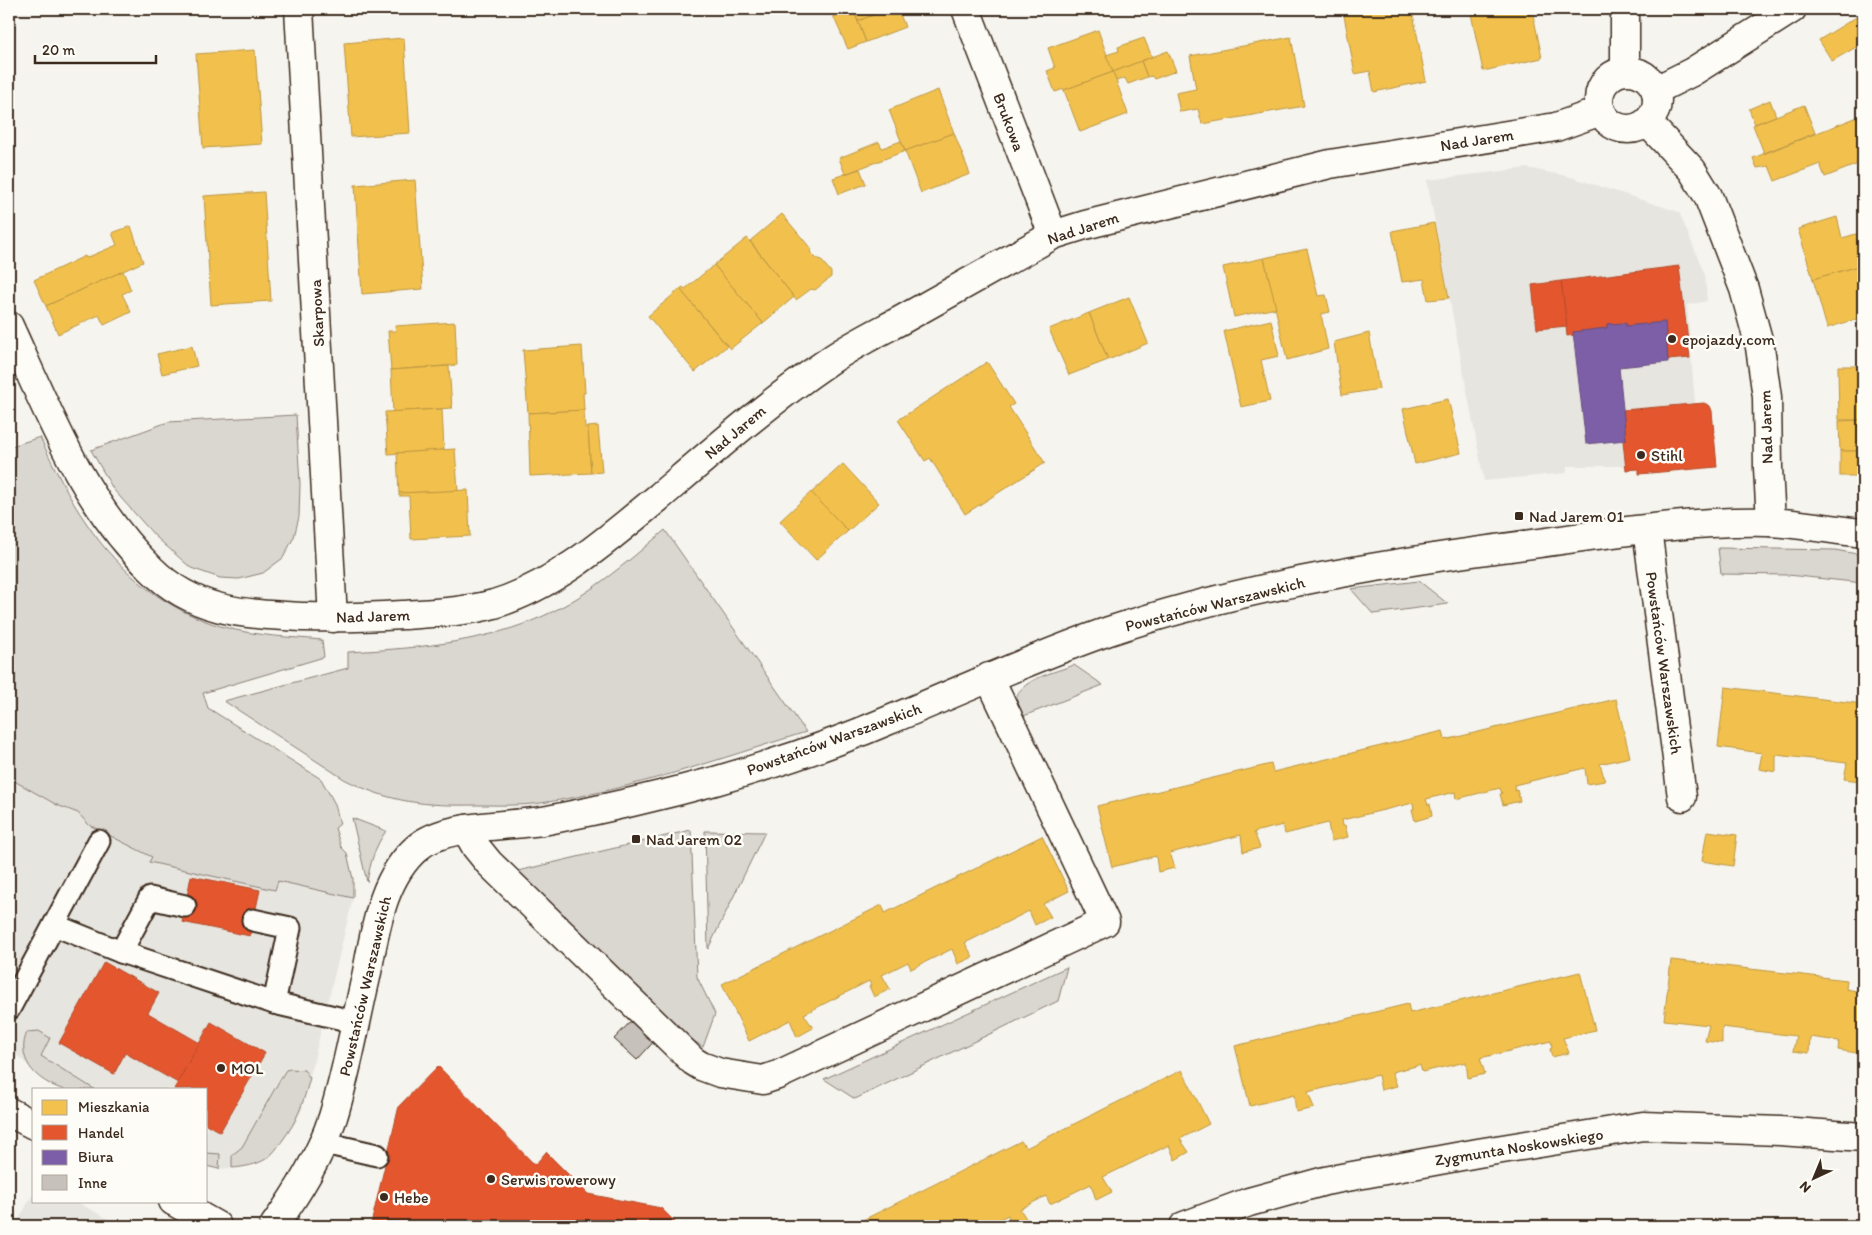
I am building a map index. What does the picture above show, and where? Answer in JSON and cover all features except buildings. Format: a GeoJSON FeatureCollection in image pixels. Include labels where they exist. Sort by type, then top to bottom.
{"type":"FeatureCollection","features":[{"type":"Feature","properties":{"kind":"street","name":"Skarpowa"},"geometry":{"type":"LineString","coordinates":[[299,9],[333,618]]}},
{"type":"Feature","properties":{"kind":"street","name":"Brukowa"},"geometry":{"type":"LineString","coordinates":[[966,9],[1053,235]]}},
{"type":"Feature","properties":{"kind":"street"},"geometry":{"type":"LineString","coordinates":[[1625,9],[1625,71]]}},
{"type":"Feature","properties":{"kind":"street"},"geometry":{"type":"LineString","coordinates":[[1656,90],[1692,72],[1792,9]]}},
{"type":"Feature","properties":{"kind":"street"},"geometry":{"type":"LineString","coordinates":[[1634,71],[1651,81],[1656,90],[1658,101],[1655,113],[1648,123],[1633,129],[1614,126],[1606,120],[1601,111],[1599,95],[1602,87],[1615,73],[1634,71]]}},
{"type":"Feature","properties":{"kind":"street","name":"Nad Jarem"},"geometry":{"type":"LineString","coordinates":[[9,326],[59,435],[91,495],[123,538],[152,570],[179,591],[209,606],[246,614],[333,618],[454,611],[494,604],[534,587],[578,561],[637,515],[774,400],[832,358],[1053,235],[1085,225],[1330,164],[1556,127],[1601,111]]}},
{"type":"Feature","properties":{"kind":"street","name":"Nad Jarem"},"geometry":{"type":"LineString","coordinates":[[1648,123],[1692,170],[1708,196],[1744,289],[1760,347],[1767,397],[1771,522]]}},
{"type":"Feature","properties":{"kind":"street","name":"Powstańców Warszawskich"},"geometry":{"type":"LineString","coordinates":[[274,1226],[310,1170],[324,1143],[341,1090],[377,925],[385,898],[404,861],[429,839],[447,832],[540,822],[597,810],[665,794],[772,764],[883,723],[989,677],[1108,632],[1175,611],[1241,594],[1381,566],[1647,529],[1702,524],[1771,522],[1863,533]]}},
{"type":"Feature","properties":{"kind":"street","name":"Powstańców Warszawskich"},"geometry":{"type":"LineString","coordinates":[[1647,529],[1682,797]]}},
{"type":"Feature","properties":{"kind":"street"},"geometry":{"type":"LineString","coordinates":[[466,829],[476,847],[489,863],[693,1061],[720,1073],[763,1080],[778,1076],[1105,922],[989,677]]}},
{"type":"Feature","properties":{"kind":"street"},"geometry":{"type":"LineString","coordinates":[[9,1112],[32,1125]]}},
{"type":"Feature","properties":{"kind":"street","name":"Zygmunta Noskowskiego"},"geometry":{"type":"LineString","coordinates":[[1184,1226],[1249,1202],[1325,1181],[1478,1153],[1643,1126],[1780,1131],[1863,1137]]}},
{"type":"Feature","properties":{"kind":"street"},"geometry":{"type":"LineString","coordinates":[[175,1202],[217,1226]]}},
{"type":"Feature","properties":{"kind":"lane"},"geometry":{"type":"LineString","coordinates":[[9,1010],[99,841]]}},
{"type":"Feature","properties":{"kind":"lane"},"geometry":{"type":"LineString","coordinates":[[122,952],[150,898],[185,906]]}},
{"type":"Feature","properties":{"kind":"lane"},"geometry":{"type":"LineString","coordinates":[[253,920],[290,928],[274,1003]]}},
{"type":"Feature","properties":{"kind":"lane"},"geometry":{"type":"LineString","coordinates":[[54,925],[122,952],[274,1003],[356,1022]]}},
{"type":"Feature","properties":{"kind":"lane"},"geometry":{"type":"LineString","coordinates":[[324,1143],[376,1155]]}},
{"type":"Feature","properties":{"kind":"shaded area"},"geometry":{"type":"Polygon","coordinates":[[[1527,168],[1571,177],[1679,212],[1705,275],[1707,301],[1687,305],[1695,403],[1704,403],[1710,406],[1712,410],[1717,467],[1639,474],[1639,469],[1626,470],[1625,466],[1567,466],[1567,473],[1484,481],[1427,180],[1527,168]]]}},
{"type":"Feature","properties":{"kind":"shaded area"},"geometry":{"type":"Polygon","coordinates":[[[296,415],[300,484],[299,517],[294,537],[283,558],[263,573],[239,579],[220,578],[191,568],[155,536],[113,489],[91,450],[168,422],[296,415]]]}},
{"type":"Feature","properties":{"kind":"shaded area"},"geometry":{"type":"Polygon","coordinates":[[[40,437],[67,493],[87,524],[114,558],[147,588],[183,611],[224,627],[260,634],[322,640],[324,657],[203,693],[208,708],[321,779],[335,804],[340,824],[335,828],[341,847],[347,853],[353,879],[353,898],[278,881],[275,890],[149,862],[152,857],[89,825],[78,813],[57,805],[9,778],[9,447],[40,437]]]}},
{"type":"Feature","properties":{"kind":"shaded area"},"geometry":{"type":"Polygon","coordinates":[[[665,530],[806,732],[675,773],[575,797],[525,805],[441,805],[393,798],[344,779],[224,701],[348,668],[348,652],[443,644],[513,628],[534,620],[587,592],[665,530]]]}},
{"type":"Feature","properties":{"kind":"shaded area"},"geometry":{"type":"Polygon","coordinates":[[[1718,548],[1835,550],[1863,555],[1863,583],[1788,575],[1721,574],[1718,548]]]}},
{"type":"Feature","properties":{"kind":"shaded area"},"geometry":{"type":"Polygon","coordinates":[[[1419,581],[1448,604],[1373,614],[1351,589],[1419,581]]]}},
{"type":"Feature","properties":{"kind":"shaded area"},"geometry":{"type":"Polygon","coordinates":[[[1074,665],[1103,685],[1021,717],[1016,702],[1018,694],[1023,688],[1038,678],[1074,665]]]}},
{"type":"Feature","properties":{"kind":"shaded area"},"geometry":{"type":"Polygon","coordinates":[[[9,778],[57,805],[78,813],[343,879],[353,879],[353,898],[302,1109],[294,1125],[266,1159],[248,1166],[219,1169],[208,1166],[208,1088],[58,1088],[38,1076],[9,1049],[9,778]]]}},
{"type":"Feature","properties":{"kind":"shaded area"},"geometry":{"type":"Polygon","coordinates":[[[352,818],[386,831],[374,855],[367,882],[352,818]]]}},
{"type":"Feature","properties":{"kind":"shaded area"},"geometry":{"type":"Polygon","coordinates":[[[691,830],[697,977],[715,1014],[703,1047],[685,1035],[518,871],[691,830]]]}},
{"type":"Feature","properties":{"kind":"shaded area"},"geometry":{"type":"Polygon","coordinates":[[[705,831],[765,832],[708,949],[705,831]]]}},
{"type":"Feature","properties":{"kind":"shaded area"},"geometry":{"type":"Polygon","coordinates":[[[1067,967],[1058,1001],[855,1099],[824,1079],[1067,967]]]}},
{"type":"Feature","properties":{"kind":"shaded area"},"geometry":{"type":"Polygon","coordinates":[[[39,1031],[50,1038],[41,1056],[92,1088],[60,1088],[42,1079],[35,1073],[26,1059],[24,1042],[27,1032],[39,1031]]]}},
{"type":"Feature","properties":{"kind":"shaded area"},"geometry":{"type":"Polygon","coordinates":[[[286,1070],[304,1070],[310,1078],[296,1118],[288,1133],[266,1159],[258,1163],[232,1168],[232,1155],[242,1147],[282,1076],[286,1070]]]}},
{"type":"Feature","properties":{"kind":"shaded area"},"geometry":{"type":"Polygon","coordinates":[[[208,1153],[220,1154],[219,1169],[208,1166],[208,1153]]]}},
{"type":"Feature","properties":{"kind":"shaded area"},"geometry":{"type":"Polygon","coordinates":[[[32,1196],[32,1202],[77,1202],[121,1226],[15,1226],[32,1196]]]}},
{"type":"Feature","properties":{"kind":"place","name":"epojazdy.com"},"geometry":{"type":"Point","coordinates":[1672,339]}},
{"type":"Feature","properties":{"kind":"place","name":"Stihl"},"geometry":{"type":"Point","coordinates":[1641,455]}},
{"type":"Feature","properties":{"kind":"place","name":"Nad Jarem 01"},"geometry":{"type":"Point","coordinates":[1519,516]}},
{"type":"Feature","properties":{"kind":"place","name":"Nad Jarem 02"},"geometry":{"type":"Point","coordinates":[636,839]}},
{"type":"Feature","properties":{"kind":"place","name":"MOL"},"geometry":{"type":"Point","coordinates":[221,1068]}},
{"type":"Feature","properties":{"kind":"place","name":"Serwis rowerowy"},"geometry":{"type":"Point","coordinates":[491,1179]}},
{"type":"Feature","properties":{"kind":"place","name":"Hebe"},"geometry":{"type":"Point","coordinates":[384,1197]}}]}
